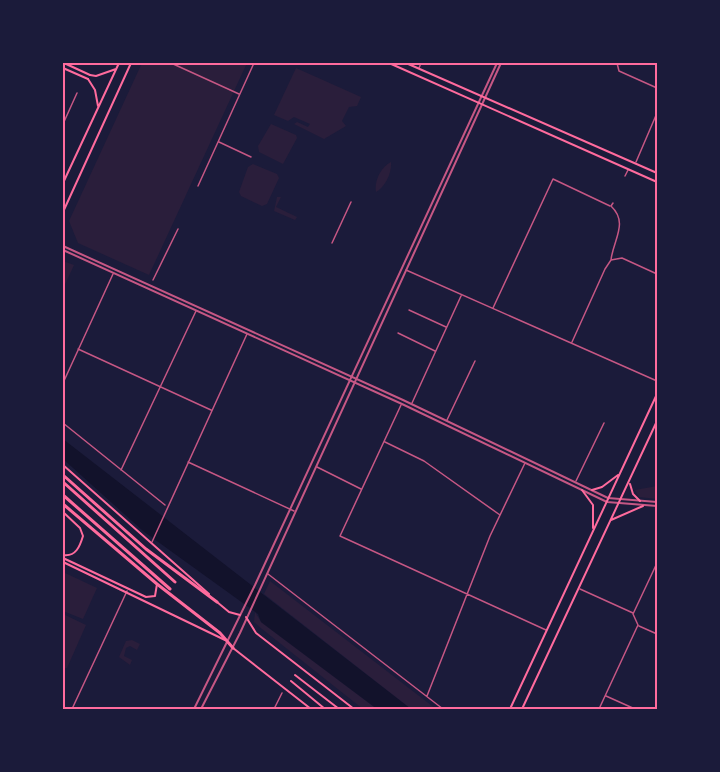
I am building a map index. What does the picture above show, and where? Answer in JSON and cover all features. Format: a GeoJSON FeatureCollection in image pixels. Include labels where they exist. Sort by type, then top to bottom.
{"type":"FeatureCollection","features":[{"type":"Feature","properties":{"kind":"highway"},"geometry":{"type":"LineString","coordinates":[[63,475],[146,549],[218,602]]}},
{"type":"Feature","properties":{"kind":"highway"},"geometry":{"type":"LineString","coordinates":[[63,482],[175,582]]}},
{"type":"Feature","properties":{"kind":"highway"},"geometry":{"type":"LineString","coordinates":[[63,495],[170,589]]}},
{"type":"Feature","properties":{"kind":"highway"},"geometry":{"type":"LineString","coordinates":[[63,504],[227,640],[233,648]]}},
{"type":"Feature","properties":{"kind":"main road"},"geometry":{"type":"LineString","coordinates":[[63,63],[96,76],[116,69]]}},
{"type":"Feature","properties":{"kind":"main road"},"geometry":{"type":"LineString","coordinates":[[63,183],[119,63]]}},
{"type":"Feature","properties":{"kind":"main road"},"geometry":{"type":"LineString","coordinates":[[63,212],[131,63]]}},
{"type":"Feature","properties":{"kind":"main road"},"geometry":{"type":"LineString","coordinates":[[389,63],[657,182]]}},
{"type":"Feature","properties":{"kind":"main road"},"geometry":{"type":"LineString","coordinates":[[406,63],[657,173]]}},
{"type":"Feature","properties":{"kind":"main road"},"geometry":{"type":"LineString","coordinates":[[63,68],[88,79],[95,90],[98,108]]}},
{"type":"Feature","properties":{"kind":"main road"},"geometry":{"type":"LineString","coordinates":[[510,709],[657,394]]}},
{"type":"Feature","properties":{"kind":"main road"},"geometry":{"type":"LineString","coordinates":[[522,709],[657,421]]}},
{"type":"Feature","properties":{"kind":"main road"},"geometry":{"type":"LineString","coordinates":[[63,465],[229,612],[240,615]]}},
{"type":"Feature","properties":{"kind":"main road"},"geometry":{"type":"LineString","coordinates":[[592,490],[609,483],[620,472]]}},
{"type":"Feature","properties":{"kind":"main road"},"geometry":{"type":"LineString","coordinates":[[630,481],[633,494],[640,501]]}},
{"type":"Feature","properties":{"kind":"main road"},"geometry":{"type":"LineString","coordinates":[[582,490],[593,505],[593,532]]}},
{"type":"Feature","properties":{"kind":"main road"},"geometry":{"type":"LineString","coordinates":[[611,520],[643,506]]}},
{"type":"Feature","properties":{"kind":"main road"},"geometry":{"type":"LineString","coordinates":[[63,512],[80,528],[83,536],[76,552],[63,558]]}},
{"type":"Feature","properties":{"kind":"main road"},"geometry":{"type":"LineString","coordinates":[[63,558],[146,597],[155,596],[157,584]]}},
{"type":"Feature","properties":{"kind":"main road"},"geometry":{"type":"LineString","coordinates":[[63,558],[227,640]]}},
{"type":"Feature","properties":{"kind":"main road"},"geometry":{"type":"LineString","coordinates":[[246,617],[256,633],[354,709]]}},
{"type":"Feature","properties":{"kind":"main road"},"geometry":{"type":"LineString","coordinates":[[233,648],[311,709]]}},
{"type":"Feature","properties":{"kind":"main road"},"geometry":{"type":"LineString","coordinates":[[295,675],[339,709]]}},
{"type":"Feature","properties":{"kind":"main road"},"geometry":{"type":"LineString","coordinates":[[291,681],[325,709]]}},
{"type":"Feature","properties":{"kind":"street"},"geometry":{"type":"LineString","coordinates":[[171,63],[240,95]]}},
{"type":"Feature","properties":{"kind":"street"},"geometry":{"type":"LineString","coordinates":[[198,186],[254,63]]}},
{"type":"Feature","properties":{"kind":"street"},"geometry":{"type":"LineString","coordinates":[[418,68],[421,63]]}},
{"type":"Feature","properties":{"kind":"street"},"geometry":{"type":"LineString","coordinates":[[194,709],[255,585],[349,378],[499,63]]}},
{"type":"Feature","properties":{"kind":"street"},"geometry":{"type":"LineString","coordinates":[[617,63],[619,71],[657,88]]}},
{"type":"Feature","properties":{"kind":"street"},"geometry":{"type":"LineString","coordinates":[[63,124],[77,93]]}},
{"type":"Feature","properties":{"kind":"street"},"geometry":{"type":"LineString","coordinates":[[201,709],[233,648],[480,103]]}},
{"type":"Feature","properties":{"kind":"street"},"geometry":{"type":"LineString","coordinates":[[634,164],[657,113]]}},
{"type":"Feature","properties":{"kind":"street"},"geometry":{"type":"LineString","coordinates":[[218,142],[251,157]]}},
{"type":"Feature","properties":{"kind":"street"},"geometry":{"type":"LineString","coordinates":[[625,176],[628,169]]}},
{"type":"Feature","properties":{"kind":"street"},"geometry":{"type":"LineString","coordinates":[[493,309],[552,179],[612,204],[618,213],[620,230],[611,260],[604,269],[572,343]]}},
{"type":"Feature","properties":{"kind":"street"},"geometry":{"type":"LineString","coordinates":[[332,243],[351,202]]}},
{"type":"Feature","properties":{"kind":"street"},"geometry":{"type":"LineString","coordinates":[[153,280],[178,230]]}},
{"type":"Feature","properties":{"kind":"street"},"geometry":{"type":"LineString","coordinates":[[63,246],[349,378]]}},
{"type":"Feature","properties":{"kind":"street"},"geometry":{"type":"LineString","coordinates":[[63,250],[248,334],[412,404],[576,482],[607,500]]}},
{"type":"Feature","properties":{"kind":"street"},"geometry":{"type":"LineString","coordinates":[[611,260],[622,258],[657,274]]}},
{"type":"Feature","properties":{"kind":"street"},"geometry":{"type":"LineString","coordinates":[[405,270],[657,381]]}},
{"type":"Feature","properties":{"kind":"street"},"geometry":{"type":"LineString","coordinates":[[63,383],[114,273]]}},
{"type":"Feature","properties":{"kind":"street"},"geometry":{"type":"LineString","coordinates":[[412,404],[462,295]]}},
{"type":"Feature","properties":{"kind":"street"},"geometry":{"type":"LineString","coordinates":[[121,470],[196,310]]}},
{"type":"Feature","properties":{"kind":"street"},"geometry":{"type":"LineString","coordinates":[[409,310],[447,328]]}},
{"type":"Feature","properties":{"kind":"street"},"geometry":{"type":"LineString","coordinates":[[398,333],[436,351]]}},
{"type":"Feature","properties":{"kind":"street"},"geometry":{"type":"LineString","coordinates":[[152,542],[248,334]]}},
{"type":"Feature","properties":{"kind":"street"},"geometry":{"type":"LineString","coordinates":[[78,349],[212,410]]}},
{"type":"Feature","properties":{"kind":"street"},"geometry":{"type":"LineString","coordinates":[[447,421],[475,361]]}},
{"type":"Feature","properties":{"kind":"street"},"geometry":{"type":"LineString","coordinates":[[354,380],[582,490],[607,500],[643,506],[657,504]]}},
{"type":"Feature","properties":{"kind":"street"},"geometry":{"type":"LineString","coordinates":[[402,404],[340,536],[547,630]]}},
{"type":"Feature","properties":{"kind":"street"},"geometry":{"type":"LineString","coordinates":[[63,423],[167,507]]}},
{"type":"Feature","properties":{"kind":"street"},"geometry":{"type":"LineString","coordinates":[[576,482],[604,423]]}},
{"type":"Feature","properties":{"kind":"street"},"geometry":{"type":"LineString","coordinates":[[384,442],[424,461],[500,515]]}},
{"type":"Feature","properties":{"kind":"street"},"geometry":{"type":"LineString","coordinates":[[188,462],[294,511]]}},
{"type":"Feature","properties":{"kind":"street"},"geometry":{"type":"LineString","coordinates":[[427,696],[500,515],[526,462]]}},
{"type":"Feature","properties":{"kind":"street"},"geometry":{"type":"LineString","coordinates":[[315,466],[362,489]]}},
{"type":"Feature","properties":{"kind":"street"},"geometry":{"type":"LineString","coordinates":[[620,502],[640,501],[657,504]]}},
{"type":"Feature","properties":{"kind":"street"},"geometry":{"type":"LineString","coordinates":[[633,614],[657,564]]}},
{"type":"Feature","properties":{"kind":"street"},"geometry":{"type":"LineString","coordinates":[[267,573],[443,709]]}},
{"type":"Feature","properties":{"kind":"street"},"geometry":{"type":"LineString","coordinates":[[579,589],[633,614],[638,625],[657,634]]}},
{"type":"Feature","properties":{"kind":"street"},"geometry":{"type":"LineString","coordinates":[[72,709],[127,591]]}},
{"type":"Feature","properties":{"kind":"street"},"geometry":{"type":"LineString","coordinates":[[599,709],[638,625]]}},
{"type":"Feature","properties":{"kind":"street"},"geometry":{"type":"LineString","coordinates":[[274,709],[282,693]]}},
{"type":"Feature","properties":{"kind":"street"},"geometry":{"type":"LineString","coordinates":[[605,695],[635,709]]}},
{"type":"Feature","properties":{"kind":"shaded area"},"geometry":{"type":"Polygon","coordinates":[[[142,63],[247,63],[149,275],[78,243],[69,221],[142,63]]]}},
{"type":"Feature","properties":{"kind":"shaded area"},"geometry":{"type":"Polygon","coordinates":[[[296,68],[361,97],[357,106],[349,107],[342,121],[346,126],[324,139],[294,124],[297,122],[308,127],[310,124],[294,117],[288,121],[274,115],[296,68]]]}},
{"type":"Feature","properties":{"kind":"shaded area"},"geometry":{"type":"Polygon","coordinates":[[[271,124],[296,135],[297,138],[283,164],[259,152],[258,146],[271,124]]]}},
{"type":"Feature","properties":{"kind":"shaded area"},"geometry":{"type":"Polygon","coordinates":[[[391,162],[387,179],[376,192],[379,175],[391,162]]]}},
{"type":"Feature","properties":{"kind":"shaded area"},"geometry":{"type":"Polygon","coordinates":[[[253,164],[277,174],[279,178],[267,204],[262,206],[241,196],[239,192],[248,167],[253,164]]]}},
{"type":"Feature","properties":{"kind":"shaded area"},"geometry":{"type":"Polygon","coordinates":[[[277,197],[281,197],[276,207],[297,217],[295,220],[274,211],[277,197]]]}},
{"type":"Feature","properties":{"kind":"shaded area"},"geometry":{"type":"Polygon","coordinates":[[[63,261],[74,265],[63,289],[63,261]]]}},
{"type":"Feature","properties":{"kind":"shaded area"},"geometry":{"type":"Polygon","coordinates":[[[63,439],[411,709],[377,709],[261,622],[258,614],[143,531],[63,459],[63,439]]]}},
{"type":"Feature","properties":{"kind":"shaded area"},"geometry":{"type":"Polygon","coordinates":[[[657,486],[657,499],[639,497],[635,490],[657,486]]]}},
{"type":"Feature","properties":{"kind":"shaded area"},"geometry":{"type":"Polygon","coordinates":[[[63,572],[97,588],[83,619],[63,611],[63,572]]]}},
{"type":"Feature","properties":{"kind":"shaded area"},"geometry":{"type":"Polygon","coordinates":[[[270,581],[436,709],[411,709],[264,594],[270,581]]]}},
{"type":"Feature","properties":{"kind":"shaded area"},"geometry":{"type":"Polygon","coordinates":[[[255,612],[261,622],[377,709],[363,709],[262,629],[254,622],[255,612]]]}},
{"type":"Feature","properties":{"kind":"shaded area"},"geometry":{"type":"Polygon","coordinates":[[[63,614],[86,625],[67,668],[63,668],[63,614]]]}},
{"type":"Feature","properties":{"kind":"shaded area"},"geometry":{"type":"Polygon","coordinates":[[[132,640],[140,644],[137,650],[130,646],[126,648],[124,656],[132,660],[130,665],[119,657],[126,641],[132,640]]]}}]}
